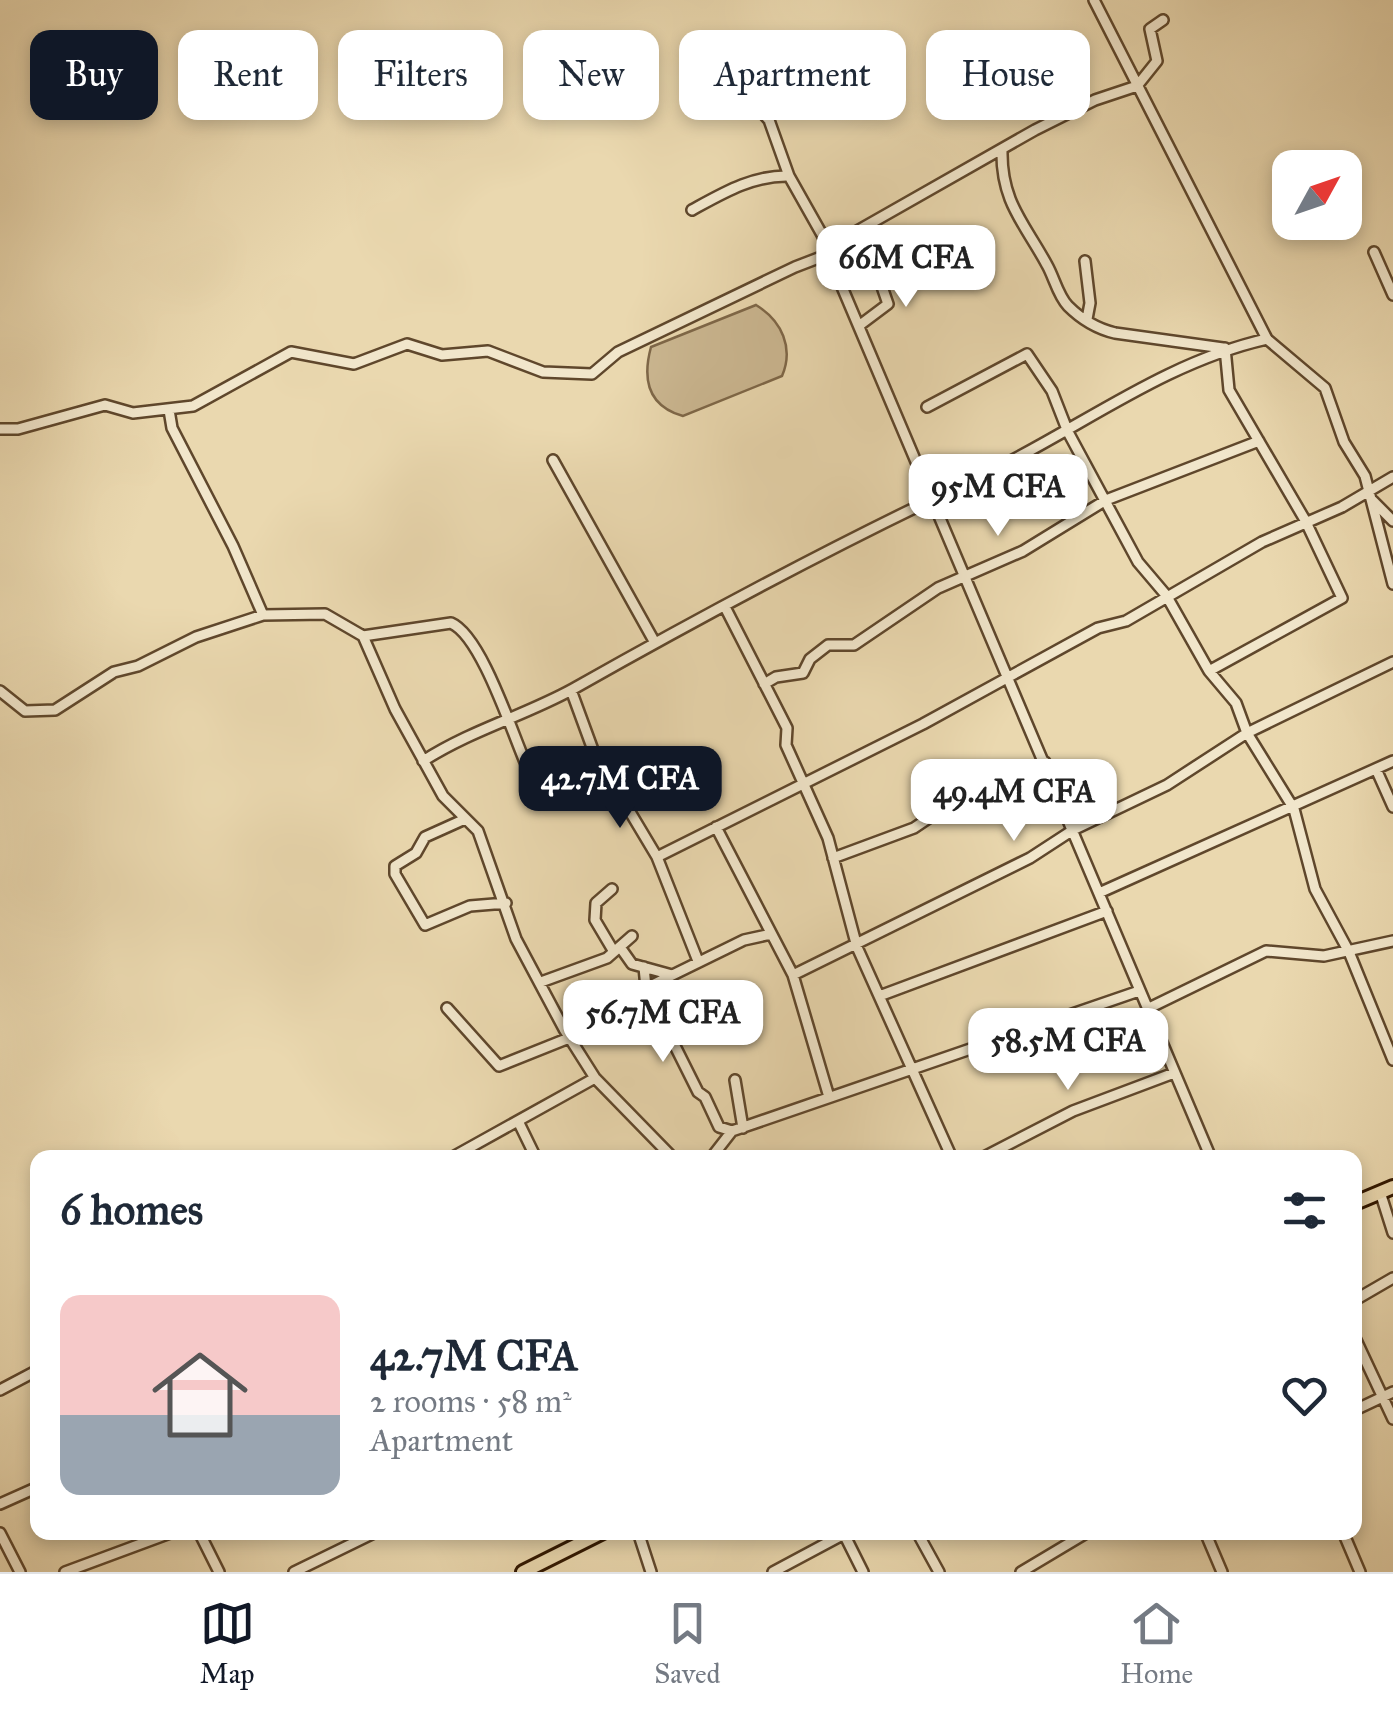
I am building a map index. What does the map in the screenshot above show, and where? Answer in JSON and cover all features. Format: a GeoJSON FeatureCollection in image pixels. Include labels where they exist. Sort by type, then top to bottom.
{"type":"FeatureCollection","features":[{"type":"Feature","properties":{"kind":"highway"},"geometry":{"type":"LineString","coordinates":[[1362,1200],[1387,1189]]}},
{"type":"Feature","properties":{"kind":"highway"},"geometry":{"type":"LineString","coordinates":[[522,1572],[587,1540]]}},
{"type":"Feature","properties":{"kind":"street"},"geometry":{"type":"LineString","coordinates":[[1094,0],[1267,339],[1325,388],[1344,442],[1370,495],[1393,584]]}},
{"type":"Feature","properties":{"kind":"street"},"geometry":{"type":"LineString","coordinates":[[829,247],[1095,100],[1137,86],[1156,61],[1150,29],[1163,20]]}},
{"type":"Feature","properties":{"kind":"street"},"geometry":{"type":"LineString","coordinates":[[770,120],[789,176],[829,247],[831,261],[929,498],[1010,677],[1207,1150]]}},
{"type":"Feature","properties":{"kind":"street"},"geometry":{"type":"LineString","coordinates":[[1002,151],[1002,168],[1024,234],[1045,261],[1066,304],[1115,333],[1226,348]]}},
{"type":"Feature","properties":{"kind":"street"},"geometry":{"type":"LineString","coordinates":[[692,210],[743,184],[770,176],[789,176]]}},
{"type":"Feature","properties":{"kind":"street"},"geometry":{"type":"LineString","coordinates":[[1374,252],[1393,295]]}},
{"type":"Feature","properties":{"kind":"street"},"geometry":{"type":"LineString","coordinates":[[0,429],[18,428],[105,405],[133,413],[169,410],[210,400],[290,352],[354,364],[407,344],[442,355],[488,351],[543,372],[592,374],[618,352],[795,267],[820,257],[831,261]]}},
{"type":"Feature","properties":{"kind":"street"},"geometry":{"type":"LineString","coordinates":[[860,326],[888,304],[880,281],[914,259]]}},
{"type":"Feature","properties":{"kind":"street"},"geometry":{"type":"LineString","coordinates":[[1085,261],[1090,288],[1087,319]]}},
{"type":"Feature","properties":{"kind":"street"},"geometry":{"type":"LineString","coordinates":[[423,761],[462,735],[571,690],[654,640],[725,607],[929,498],[1068,432],[1130,393],[1226,348],[1267,339]]}},
{"type":"Feature","properties":{"kind":"street"},"geometry":{"type":"LineString","coordinates":[[1209,671],[1342,598],[1305,520],[1229,390],[1226,348]]}},
{"type":"Feature","properties":{"kind":"street"},"geometry":{"type":"LineString","coordinates":[[926,407],[1027,354],[1052,391],[1068,432],[1138,562],[1166,595],[1209,671],[1236,703],[1247,734],[1294,808],[1314,888],[1349,952],[1393,1060]]}},
{"type":"Feature","properties":{"kind":"street"},"geometry":{"type":"LineString","coordinates":[[169,410],[172,428],[233,546],[263,615]]}},
{"type":"Feature","properties":{"kind":"street"},"geometry":{"type":"LineString","coordinates":[[764,684],[776,677],[803,673],[810,659],[828,645],[854,645],[938,588],[1023,551],[1106,500],[1259,441]]}},
{"type":"Feature","properties":{"kind":"street"},"geometry":{"type":"LineString","coordinates":[[552,460],[654,640]]}},
{"type":"Feature","properties":{"kind":"street"},"geometry":{"type":"LineString","coordinates":[[656,857],[804,784],[1098,628],[1126,622],[1166,595],[1305,520],[1370,495],[1393,477]]}},
{"type":"Feature","properties":{"kind":"street"},"geometry":{"type":"LineString","coordinates":[[1370,495],[1393,521]]}},
{"type":"Feature","properties":{"kind":"street"},"geometry":{"type":"LineString","coordinates":[[725,607],[787,728],[786,745],[834,858],[857,947],[882,995],[948,1150]]}},
{"type":"Feature","properties":{"kind":"street"},"geometry":{"type":"LineString","coordinates":[[0,691],[25,710],[55,710],[114,672],[138,666],[196,636],[263,615],[325,614],[363,636],[443,796],[478,831],[516,939],[569,1038],[596,1078],[665,1150]]}},
{"type":"Feature","properties":{"kind":"street"},"geometry":{"type":"LineString","coordinates":[[363,636],[452,623],[461,627],[477,651],[528,769]]}},
{"type":"Feature","properties":{"kind":"street"},"geometry":{"type":"LineString","coordinates":[[793,976],[1030,858],[1073,830],[1167,785],[1247,734],[1393,662]]}},
{"type":"Feature","properties":{"kind":"street"},"geometry":{"type":"LineString","coordinates":[[571,690],[593,750],[656,857],[698,961]]}},
{"type":"Feature","properties":{"kind":"street"},"geometry":{"type":"LineString","coordinates":[[1099,893],[1393,761]]}},
{"type":"Feature","properties":{"kind":"street"},"geometry":{"type":"LineString","coordinates":[[834,858],[914,828],[958,799],[1045,762]]}},
{"type":"Feature","properties":{"kind":"street"},"geometry":{"type":"LineString","coordinates":[[1376,769],[1393,807]]}},
{"type":"Feature","properties":{"kind":"street"},"geometry":{"type":"LineString","coordinates":[[465,819],[425,837],[416,853],[395,866],[396,874],[425,925],[470,906],[506,902]]}},
{"type":"Feature","properties":{"kind":"street"},"geometry":{"type":"LineString","coordinates":[[716,828],[793,976],[829,1098]]}},
{"type":"Feature","properties":{"kind":"street"},"geometry":{"type":"LineString","coordinates":[[612,889],[596,903],[595,920],[632,964],[672,975]]}},
{"type":"Feature","properties":{"kind":"street"},"geometry":{"type":"LineString","coordinates":[[882,995],[1107,911]]}},
{"type":"Feature","properties":{"kind":"street"},"geometry":{"type":"LineString","coordinates":[[646,988],[698,961],[771,934]]}},
{"type":"Feature","properties":{"kind":"street"},"geometry":{"type":"LineString","coordinates":[[541,982],[617,949],[632,936]]}},
{"type":"Feature","properties":{"kind":"street"},"geometry":{"type":"LineString","coordinates":[[1147,1009],[1266,950],[1324,956],[1393,941]]}},
{"type":"Feature","properties":{"kind":"street"},"geometry":{"type":"LineString","coordinates":[[644,967],[646,988],[698,1092],[705,1097],[719,1126],[738,1129],[1139,991]]}},
{"type":"Feature","properties":{"kind":"street"},"geometry":{"type":"LineString","coordinates":[[447,1008],[499,1066],[569,1038]]}},
{"type":"Feature","properties":{"kind":"street"},"geometry":{"type":"LineString","coordinates":[[998,1150],[1073,1112],[1174,1072]]}},
{"type":"Feature","properties":{"kind":"street"},"geometry":{"type":"LineString","coordinates":[[467,1150],[596,1078]]}},
{"type":"Feature","properties":{"kind":"street"},"geometry":{"type":"LineString","coordinates":[[718,1150],[738,1129],[735,1080]]}},
{"type":"Feature","properties":{"kind":"street"},"geometry":{"type":"LineString","coordinates":[[518,1122],[532,1150]]}},
{"type":"Feature","properties":{"kind":"street"},"geometry":{"type":"LineString","coordinates":[[1387,1189],[1393,1233]]}},
{"type":"Feature","properties":{"kind":"street"},"geometry":{"type":"LineString","coordinates":[[1362,1296],[1393,1278]]}},
{"type":"Feature","properties":{"kind":"street"},"geometry":{"type":"LineString","coordinates":[[1362,1350],[1388,1394],[1393,1418]]}},
{"type":"Feature","properties":{"kind":"street"},"geometry":{"type":"LineString","coordinates":[[0,1390],[30,1374]]}},
{"type":"Feature","properties":{"kind":"street"},"geometry":{"type":"LineString","coordinates":[[1362,1407],[1388,1394]]}},
{"type":"Feature","properties":{"kind":"street"},"geometry":{"type":"LineString","coordinates":[[0,1504],[30,1490]]}},
{"type":"Feature","properties":{"kind":"street"},"geometry":{"type":"LineString","coordinates":[[0,1534],[20,1572]]}},
{"type":"Feature","properties":{"kind":"street"},"geometry":{"type":"LineString","coordinates":[[65,1572],[151,1540]]}},
{"type":"Feature","properties":{"kind":"street"},"geometry":{"type":"LineString","coordinates":[[203,1540],[218,1572]]}},
{"type":"Feature","properties":{"kind":"street"},"geometry":{"type":"LineString","coordinates":[[294,1572],[360,1540]]}},
{"type":"Feature","properties":{"kind":"street"},"geometry":{"type":"LineString","coordinates":[[641,1540],[651,1572]]}},
{"type":"Feature","properties":{"kind":"street"},"geometry":{"type":"LineString","coordinates":[[773,1572],[831,1540]]}},
{"type":"Feature","properties":{"kind":"street"},"geometry":{"type":"LineString","coordinates":[[847,1540],[863,1572]]}},
{"type":"Feature","properties":{"kind":"street"},"geometry":{"type":"LineString","coordinates":[[921,1540],[939,1572]]}},
{"type":"Feature","properties":{"kind":"street"},"geometry":{"type":"LineString","coordinates":[[1021,1572],[1075,1540]]}},
{"type":"Feature","properties":{"kind":"street"},"geometry":{"type":"LineString","coordinates":[[1208,1540],[1222,1572]]}},
{"type":"Feature","properties":{"kind":"street"},"geometry":{"type":"LineString","coordinates":[[1346,1540],[1360,1572]]}},
{"type":"Feature","properties":{"kind":"shaded area"},"geometry":{"type":"Polygon","coordinates":[[[756,305],[773,319],[783,336],[787,355],[782,376],[683,416],[662,406],[648,381],[651,347],[756,305]]]}}]}
